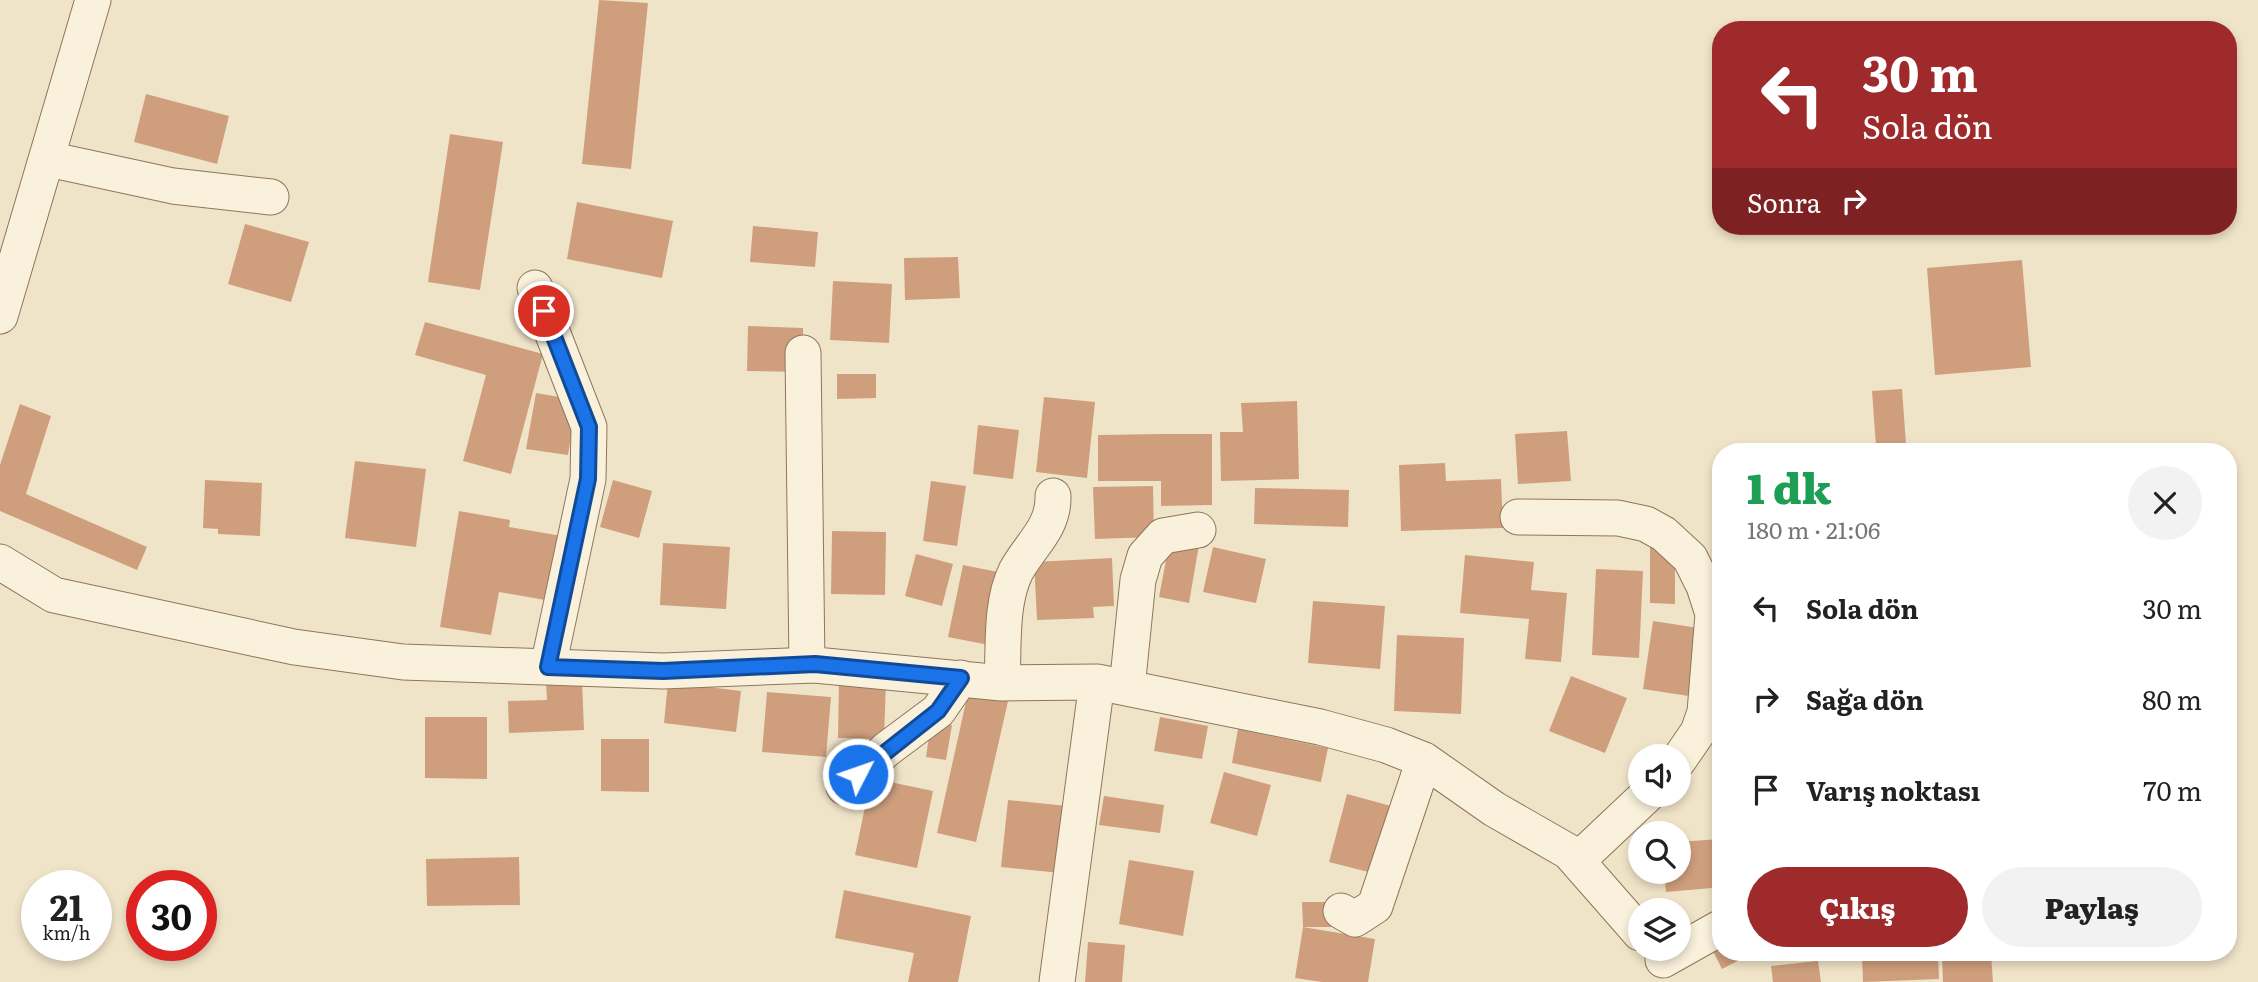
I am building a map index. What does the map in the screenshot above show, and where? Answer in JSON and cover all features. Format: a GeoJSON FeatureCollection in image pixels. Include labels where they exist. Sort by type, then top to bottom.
{"type":"FeatureCollection","features":[{"type":"Feature","properties":{"kind":"street"},"geometry":{"type":"LineString","coordinates":[[0,316],[93,0]]}},
{"type":"Feature","properties":{"kind":"street"},"geometry":{"type":"LineString","coordinates":[[48,159],[173,186],[271,197]]}},
{"type":"Feature","properties":{"kind":"street"},"geometry":{"type":"LineString","coordinates":[[535,288],[589,427],[588,479],[548,667]]}},
{"type":"Feature","properties":{"kind":"street"},"geometry":{"type":"LineString","coordinates":[[803,354],[807,665]]}},
{"type":"Feature","properties":{"kind":"street"},"geometry":{"type":"LineString","coordinates":[[1002,683],[1008,601],[1016,572],[1039,538],[1054,509],[1053,496]]}},
{"type":"Feature","properties":{"kind":"street"},"geometry":{"type":"LineString","coordinates":[[1518,517],[1618,517],[1646,524],[1664,534],[1690,558],[1704,586],[1712,611]]}},
{"type":"Feature","properties":{"kind":"street"},"geometry":{"type":"LineString","coordinates":[[1056,982],[1112,685],[1145,556],[1163,536],[1198,530]]}},
{"type":"Feature","properties":{"kind":"street"},"geometry":{"type":"LineString","coordinates":[[0,562],[54,594],[294,647],[403,662],[663,671],[807,665],[1002,683],[1112,685],[1321,727],[1386,745],[1424,760],[1494,809],[1569,852],[1628,919]]}},
{"type":"Feature","properties":{"kind":"street"},"geometry":{"type":"LineString","coordinates":[[1690,744],[1698,732],[1705,712],[1712,626]]}},
{"type":"Feature","properties":{"kind":"street"},"geometry":{"type":"LineString","coordinates":[[844,787],[887,749],[938,711],[961,678]]}},
{"type":"Feature","properties":{"kind":"street"},"geometry":{"type":"LineString","coordinates":[[1341,911],[1355,919],[1375,906],[1424,760]]}},
{"type":"Feature","properties":{"kind":"street"},"geometry":{"type":"LineString","coordinates":[[1577,861],[1633,807]]}},
{"type":"Feature","properties":{"kind":"street"},"geometry":{"type":"LineString","coordinates":[[1666,964],[1712,933]]}},
{"type":"Feature","properties":{"kind":"building"},"geometry":{"type":"Polygon","coordinates":[[[599,0],[648,3],[631,169],[582,164],[599,0]]]}},
{"type":"Feature","properties":{"kind":"building"},"geometry":{"type":"Polygon","coordinates":[[[146,94],[229,116],[217,164],[134,142],[146,94]]]}},
{"type":"Feature","properties":{"kind":"building"},"geometry":{"type":"Polygon","coordinates":[[[450,134],[503,142],[480,290],[428,282],[450,134]]]}},
{"type":"Feature","properties":{"kind":"building"},"geometry":{"type":"Polygon","coordinates":[[[577,202],[673,221],[662,278],[567,259],[577,202]]]}},
{"type":"Feature","properties":{"kind":"building"},"geometry":{"type":"Polygon","coordinates":[[[245,224],[309,242],[291,302],[228,284],[245,224]]]}},
{"type":"Feature","properties":{"kind":"building"},"geometry":{"type":"Polygon","coordinates":[[[753,226],[818,232],[815,267],[750,262],[753,226]]]}},
{"type":"Feature","properties":{"kind":"building"},"geometry":{"type":"Polygon","coordinates":[[[958,257],[960,298],[905,300],[904,258],[958,257]]]}},
{"type":"Feature","properties":{"kind":"building"},"geometry":{"type":"Polygon","coordinates":[[[2022,260],[2031,367],[1935,375],[1927,268],[2022,260]]]}},
{"type":"Feature","properties":{"kind":"building"},"geometry":{"type":"Polygon","coordinates":[[[833,281],[892,284],[889,343],[830,340],[833,281]]]}},
{"type":"Feature","properties":{"kind":"building"},"geometry":{"type":"Polygon","coordinates":[[[425,322],[543,354],[511,474],[463,461],[486,375],[415,355],[425,322]]]}},
{"type":"Feature","properties":{"kind":"building"},"geometry":{"type":"Polygon","coordinates":[[[748,326],[803,328],[803,372],[747,371],[748,326]]]}},
{"type":"Feature","properties":{"kind":"building"},"geometry":{"type":"Polygon","coordinates":[[[837,374],[876,374],[876,398],[837,399],[837,374]]]}},
{"type":"Feature","properties":{"kind":"building"},"geometry":{"type":"Polygon","coordinates":[[[1902,389],[1906,443],[1876,443],[1872,391],[1902,389]]]}},
{"type":"Feature","properties":{"kind":"building"},"geometry":{"type":"Polygon","coordinates":[[[536,393],[577,400],[568,455],[526,449],[536,393]]]}},
{"type":"Feature","properties":{"kind":"building"},"geometry":{"type":"Polygon","coordinates":[[[1044,397],[1095,402],[1087,478],[1036,472],[1044,397]]]}},
{"type":"Feature","properties":{"kind":"building"},"geometry":{"type":"Polygon","coordinates":[[[1297,401],[1299,479],[1221,481],[1220,432],[1243,432],[1241,403],[1297,401]]]}},
{"type":"Feature","properties":{"kind":"building"},"geometry":{"type":"Polygon","coordinates":[[[20,404],[51,416],[26,494],[147,547],[137,570],[0,511],[0,465],[20,404]]]}},
{"type":"Feature","properties":{"kind":"building"},"geometry":{"type":"Polygon","coordinates":[[[978,425],[1019,430],[1013,479],[973,474],[978,425]]]}},
{"type":"Feature","properties":{"kind":"building"},"geometry":{"type":"Polygon","coordinates":[[[1567,431],[1571,481],[1518,484],[1515,434],[1567,431]]]}},
{"type":"Feature","properties":{"kind":"building"},"geometry":{"type":"Polygon","coordinates":[[[1212,434],[1212,505],[1161,506],[1161,481],[1098,481],[1098,435],[1212,434]]]}},
{"type":"Feature","properties":{"kind":"building"},"geometry":{"type":"Polygon","coordinates":[[[355,461],[426,469],[416,547],[345,538],[355,461]]]}},
{"type":"Feature","properties":{"kind":"building"},"geometry":{"type":"Polygon","coordinates":[[[1445,463],[1446,481],[1501,479],[1503,528],[1401,531],[1399,465],[1445,463]]]}},
{"type":"Feature","properties":{"kind":"building"},"geometry":{"type":"Polygon","coordinates":[[[205,480],[262,483],[260,536],[218,534],[218,529],[203,528],[205,480]]]}},
{"type":"Feature","properties":{"kind":"building"},"geometry":{"type":"Polygon","coordinates":[[[613,480],[652,491],[639,538],[600,527],[613,480]]]}},
{"type":"Feature","properties":{"kind":"building"},"geometry":{"type":"Polygon","coordinates":[[[931,481],[966,486],[957,546],[923,541],[931,481]]]}},
{"type":"Feature","properties":{"kind":"building"},"geometry":{"type":"Polygon","coordinates":[[[1153,486],[1154,537],[1095,539],[1093,487],[1153,486]]]}},
{"type":"Feature","properties":{"kind":"building"},"geometry":{"type":"Polygon","coordinates":[[[1255,488],[1349,490],[1348,527],[1254,524],[1255,488]]]}},
{"type":"Feature","properties":{"kind":"building"},"geometry":{"type":"Polygon","coordinates":[[[459,511],[510,520],[509,527],[568,537],[557,602],[499,592],[491,635],[440,627],[459,511]]]}},
{"type":"Feature","properties":{"kind":"building"},"geometry":{"type":"Polygon","coordinates":[[[832,531],[886,532],[885,595],[831,594],[832,531]]]}},
{"type":"Feature","properties":{"kind":"building"},"geometry":{"type":"Polygon","coordinates":[[[1170,539],[1199,545],[1189,603],[1159,597],[1170,539]]]}},
{"type":"Feature","properties":{"kind":"building"},"geometry":{"type":"Polygon","coordinates":[[[1650,542],[1675,543],[1675,604],[1650,603],[1650,542]]]}},
{"type":"Feature","properties":{"kind":"building"},"geometry":{"type":"Polygon","coordinates":[[[663,543],[730,547],[726,609],[660,605],[663,543]]]}},
{"type":"Feature","properties":{"kind":"building"},"geometry":{"type":"Polygon","coordinates":[[[1213,547],[1266,559],[1256,603],[1203,592],[1213,547]]]}},
{"type":"Feature","properties":{"kind":"building"},"geometry":{"type":"Polygon","coordinates":[[[916,554],[953,564],[942,606],[905,596],[916,554]]]}},
{"type":"Feature","properties":{"kind":"building"},"geometry":{"type":"Polygon","coordinates":[[[1465,555],[1534,562],[1531,590],[1567,593],[1561,662],[1525,659],[1529,619],[1460,613],[1465,555]]]}},
{"type":"Feature","properties":{"kind":"building"},"geometry":{"type":"Polygon","coordinates":[[[1112,558],[1114,606],[1093,607],[1094,618],[1037,620],[1034,562],[1112,558]]]}},
{"type":"Feature","properties":{"kind":"building"},"geometry":{"type":"Polygon","coordinates":[[[963,565],[1008,574],[994,646],[948,637],[963,565]]]}},
{"type":"Feature","properties":{"kind":"building"},"geometry":{"type":"Polygon","coordinates":[[[1596,569],[1643,571],[1639,658],[1592,655],[1596,569]]]}},
{"type":"Feature","properties":{"kind":"building"},"geometry":{"type":"Polygon","coordinates":[[[1313,601],[1385,606],[1380,669],[1308,663],[1313,601]]]}},
{"type":"Feature","properties":{"kind":"building"},"geometry":{"type":"Polygon","coordinates":[[[1653,621],[1705,629],[1695,697],[1643,689],[1653,621]]]}},
{"type":"Feature","properties":{"kind":"building"},"geometry":{"type":"Polygon","coordinates":[[[1397,635],[1464,638],[1461,714],[1394,711],[1397,635]]]}},
{"type":"Feature","properties":{"kind":"building"},"geometry":{"type":"Polygon","coordinates":[[[1571,676],[1627,698],[1605,753],[1549,731],[1571,676]]]}},
{"type":"Feature","properties":{"kind":"building"},"geometry":{"type":"Polygon","coordinates":[[[839,678],[886,680],[884,739],[838,738],[839,678]]]}},
{"type":"Feature","properties":{"kind":"building"},"geometry":{"type":"Polygon","coordinates":[[[582,681],[584,730],[509,733],[508,701],[547,700],[546,682],[582,681]]]}},
{"type":"Feature","properties":{"kind":"building"},"geometry":{"type":"Polygon","coordinates":[[[668,682],[741,691],[736,732],[664,723],[668,682]]]}},
{"type":"Feature","properties":{"kind":"building"},"geometry":{"type":"Polygon","coordinates":[[[969,688],[1009,697],[976,842],[937,833],[969,688]]]}},
{"type":"Feature","properties":{"kind":"building"},"geometry":{"type":"Polygon","coordinates":[[[767,692],[831,697],[826,757],[762,752],[767,692]]]}},
{"type":"Feature","properties":{"kind":"building"},"geometry":{"type":"Polygon","coordinates":[[[425,717],[487,717],[487,779],[425,778],[425,717]]]}},
{"type":"Feature","properties":{"kind":"building"},"geometry":{"type":"Polygon","coordinates":[[[1160,717],[1208,726],[1202,759],[1154,751],[1160,717]]]}},
{"type":"Feature","properties":{"kind":"building"},"geometry":{"type":"Polygon","coordinates":[[[931,722],[952,725],[946,760],[926,757],[931,722]]]}},
{"type":"Feature","properties":{"kind":"building"},"geometry":{"type":"Polygon","coordinates":[[[1238,729],[1328,748],[1321,782],[1232,763],[1238,729]]]}},
{"type":"Feature","properties":{"kind":"building"},"geometry":{"type":"Polygon","coordinates":[[[601,739],[649,739],[649,792],[601,791],[601,739]]]}},
{"type":"Feature","properties":{"kind":"building"},"geometry":{"type":"Polygon","coordinates":[[[1224,772],[1271,785],[1257,836],[1210,823],[1224,772]]]}},
{"type":"Feature","properties":{"kind":"building"},"geometry":{"type":"Polygon","coordinates":[[[871,778],[933,791],[917,868],[855,855],[871,778]]]}},
{"type":"Feature","properties":{"kind":"building"},"geometry":{"type":"Polygon","coordinates":[[[1347,794],[1402,809],[1384,876],[1329,862],[1347,794]]]}},
{"type":"Feature","properties":{"kind":"building"},"geometry":{"type":"Polygon","coordinates":[[[1104,796],[1164,805],[1160,833],[1099,825],[1104,796]]]}},
{"type":"Feature","properties":{"kind":"building"},"geometry":{"type":"Polygon","coordinates":[[[1008,800],[1067,806],[1060,873],[1001,867],[1008,800]]]}},
{"type":"Feature","properties":{"kind":"building"},"geometry":{"type":"Polygon","coordinates":[[[1712,840],[1712,888],[1666,892],[1665,884],[1691,884],[1691,841],[1712,840]]]}},
{"type":"Feature","properties":{"kind":"building"},"geometry":{"type":"Polygon","coordinates":[[[519,857],[520,905],[427,906],[426,859],[519,857]]]}},
{"type":"Feature","properties":{"kind":"building"},"geometry":{"type":"Polygon","coordinates":[[[1129,860],[1194,871],[1183,936],[1119,924],[1129,860]]]}},
{"type":"Feature","properties":{"kind":"building"},"geometry":{"type":"Polygon","coordinates":[[[844,890],[971,916],[958,982],[908,982],[914,953],[835,938],[844,890]]]}},
{"type":"Feature","properties":{"kind":"building"},"geometry":{"type":"Polygon","coordinates":[[[1302,902],[1336,902],[1336,927],[1303,927],[1302,902]]]}},
{"type":"Feature","properties":{"kind":"building"},"geometry":{"type":"Polygon","coordinates":[[[1303,927],[1375,939],[1368,982],[1322,982],[1295,978],[1303,927]]]}},
{"type":"Feature","properties":{"kind":"building"},"geometry":{"type":"Polygon","coordinates":[[[1088,942],[1125,945],[1122,982],[1085,982],[1088,942]]]}},
{"type":"Feature","properties":{"kind":"building"},"geometry":{"type":"Polygon","coordinates":[[[1718,961],[1738,961],[1722,969],[1718,961]]]}},
{"type":"Feature","properties":{"kind":"building"},"geometry":{"type":"Polygon","coordinates":[[[1818,961],[1821,982],[1773,982],[1771,966],[1818,961]]]}},
{"type":"Feature","properties":{"kind":"building"},"geometry":{"type":"Polygon","coordinates":[[[1862,961],[1938,961],[1939,979],[1863,982],[1862,961]]]}},
{"type":"Feature","properties":{"kind":"building"},"geometry":{"type":"Polygon","coordinates":[[[1942,961],[1992,961],[1993,982],[1943,982],[1942,961]]]}},
{"type":"Feature","properties":{"kind":"route"},"geometry":{"type":"LineString","coordinates":[[544,311],[589,427],[588,479],[548,667],[663,671],[815,664],[961,678],[938,711],[858,774]]}}]}
